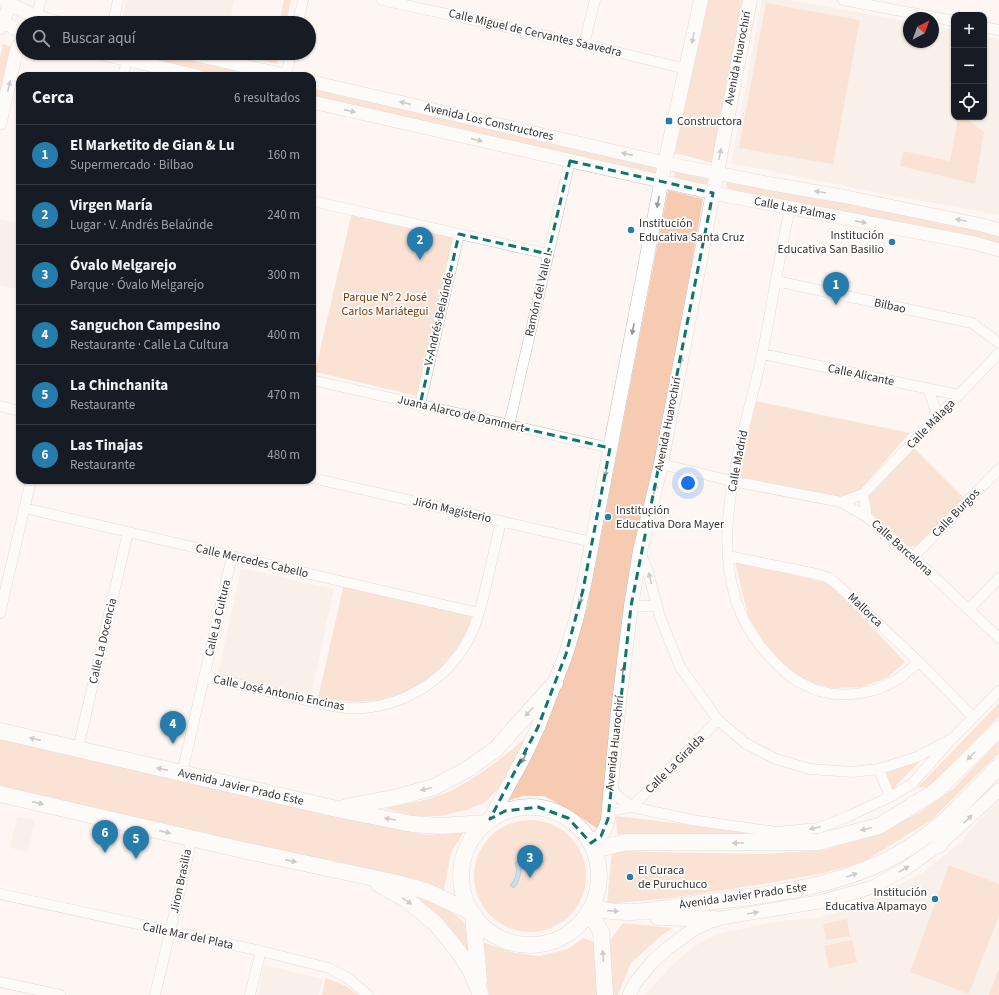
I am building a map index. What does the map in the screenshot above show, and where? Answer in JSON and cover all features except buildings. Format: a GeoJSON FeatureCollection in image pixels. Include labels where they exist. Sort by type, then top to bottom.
{"type":"FeatureCollection","features":[{"type":"Feature","properties":{"kind":"main road"},"geometry":{"type":"LineString","coordinates":[[487,821],[505,811],[521,807],[538,807],[554,811],[568,818],[581,829],[592,846],[598,863],[599,877],[597,891],[591,909],[579,925],[565,935],[549,942],[532,945],[515,943],[498,937],[484,927],[472,913],[462,890],[461,866],[465,850],[473,836],[487,821],[524,757],[538,727],[555,683],[575,624],[665,163],[701,0]]}},
{"type":"Feature","properties":{"kind":"main road","name":"Avenida Huarochirí"},"geometry":{"type":"LineString","coordinates":[[592,846],[606,828],[631,606],[640,551],[661,464],[750,0]]}},
{"type":"Feature","properties":{"kind":"main road"},"geometry":{"type":"LineString","coordinates":[[337,809],[398,797],[434,787],[468,769],[496,749],[555,683]]}},
{"type":"Feature","properties":{"kind":"main road"},"geometry":{"type":"LineString","coordinates":[[592,846],[628,842],[818,842],[879,826],[936,791],[999,729]]}},
{"type":"Feature","properties":{"kind":"main road","name":"Avenida Javier Prado Este"},"geometry":{"type":"LineString","coordinates":[[0,731],[337,809],[412,824],[428,826],[487,821]]}},
{"type":"Feature","properties":{"kind":"main road","name":"Avenida Javier Prado Este"},"geometry":{"type":"LineString","coordinates":[[591,909],[612,912],[635,912],[736,899],[814,886],[841,879],[872,868],[906,850],[933,831],[958,809],[999,766]]}},
{"type":"Feature","properties":{"kind":"main road"},"geometry":{"type":"LineString","coordinates":[[0,794],[190,838],[412,886],[472,913]]}},
{"type":"Feature","properties":{"kind":"main road"},"geometry":{"type":"LineString","coordinates":[[939,845],[958,809]]}},
{"type":"Feature","properties":{"kind":"main road"},"geometry":{"type":"LineString","coordinates":[[776,832],[818,842]]}},
{"type":"Feature","properties":{"kind":"main road"},"geometry":{"type":"LineString","coordinates":[[347,873],[375,882],[401,896],[436,924],[458,951],[471,972],[480,993],[472,913]]}},
{"type":"Feature","properties":{"kind":"main road"},"geometry":{"type":"LineString","coordinates":[[591,909],[601,932],[605,995]]}},
{"type":"Feature","properties":{"kind":"main road"},"geometry":{"type":"LineString","coordinates":[[635,912],[659,917],[715,920]]}},
{"type":"Feature","properties":{"kind":"street"},"geometry":{"type":"LineString","coordinates":[[35,16],[41,0]]}},
{"type":"Feature","properties":{"kind":"street"},"geometry":{"type":"LineString","coordinates":[[115,16],[118,0]]}},
{"type":"Feature","properties":{"kind":"street"},"geometry":{"type":"LineString","coordinates":[[300,16],[303,0]]}},
{"type":"Feature","properties":{"kind":"street","name":"Calle Miguel de Cervantes Saavedra"},"geometry":{"type":"LineString","coordinates":[[382,0],[584,44],[686,69]]}},
{"type":"Feature","properties":{"kind":"street"},"geometry":{"type":"LineString","coordinates":[[584,44],[595,0]]}},
{"type":"Feature","properties":{"kind":"street"},"geometry":{"type":"LineString","coordinates":[[844,0],[951,20]]}},
{"type":"Feature","properties":{"kind":"street"},"geometry":{"type":"LineString","coordinates":[[16,30],[1,24],[8,2],[28,16]]}},
{"type":"Feature","properties":{"kind":"street"},"geometry":{"type":"LineString","coordinates":[[987,28],[999,30]]}},
{"type":"Feature","properties":{"kind":"street"},"geometry":{"type":"LineString","coordinates":[[0,123],[16,52]]}},
{"type":"Feature","properties":{"kind":"street"},"geometry":{"type":"LineString","coordinates":[[124,72],[127,60],[180,72]]}},
{"type":"Feature","properties":{"kind":"street"},"geometry":{"type":"LineString","coordinates":[[218,60],[269,72]]}},
{"type":"Feature","properties":{"kind":"street"},"geometry":{"type":"LineString","coordinates":[[287,72],[289,60]]}},
{"type":"Feature","properties":{"kind":"street","name":"Avenida Los Constructores"},"geometry":{"type":"LineString","coordinates":[[316,83],[665,163]]}},
{"type":"Feature","properties":{"kind":"street","name":"Avenida Los Constructores"},"geometry":{"type":"LineString","coordinates":[[316,103],[570,161],[662,180]]}},
{"type":"Feature","properties":{"kind":"street","name":"Ramón del Valle I."},"geometry":{"type":"LineString","coordinates":[[509,425],[570,161]]}},
{"type":"Feature","properties":{"kind":"street","name":"Calle Las Palmas"},"geometry":{"type":"LineString","coordinates":[[665,163],[982,224],[999,230]]}},
{"type":"Feature","properties":{"kind":"street","name":"Calle Las Palmas"},"geometry":{"type":"LineString","coordinates":[[662,180],[713,193],[974,243],[999,250]]}},
{"type":"Feature","properties":{"kind":"street"},"geometry":{"type":"LineString","coordinates":[[316,202],[548,254]]}},
{"type":"Feature","properties":{"kind":"street","name":"Calle Madrid"},"geometry":{"type":"LineString","coordinates":[[790,208],[762,354],[732,481],[728,556],[731,581],[738,610],[750,634],[772,661],[795,680],[820,691],[846,694],[872,692],[896,680],[919,662]]}},
{"type":"Feature","properties":{"kind":"street","name":"V. Andrés Belaúnde"},"geometry":{"type":"LineString","coordinates":[[420,405],[459,234]]}},
{"type":"Feature","properties":{"kind":"street","name":"Bilbao"},"geometry":{"type":"LineString","coordinates":[[776,281],[972,323],[999,343]]}},
{"type":"Feature","properties":{"kind":"street","name":"Calle Málaga"},"geometry":{"type":"LineString","coordinates":[[863,494],[999,353]]}},
{"type":"Feature","properties":{"kind":"street","name":"Calle Alicante"},"geometry":{"type":"LineString","coordinates":[[762,354],[959,395]]}},
{"type":"Feature","properties":{"kind":"street","name":"Juana Alarco de Dammert"},"geometry":{"type":"LineString","coordinates":[[316,381],[610,448]]}},
{"type":"Feature","properties":{"kind":"street"},"geometry":{"type":"LineString","coordinates":[[928,388],[938,417]]}},
{"type":"Feature","properties":{"kind":"street"},"geometry":{"type":"LineString","coordinates":[[0,406],[16,410]]}},
{"type":"Feature","properties":{"kind":"street"},"geometry":{"type":"LineString","coordinates":[[661,464],[732,481],[841,502],[867,517]]}},
{"type":"Feature","properties":{"kind":"street","name":"Calle Burgos"},"geometry":{"type":"LineString","coordinates":[[913,557],[999,469]]}},
{"type":"Feature","properties":{"kind":"street","name":"Jirón Magisterio"},"geometry":{"type":"LineString","coordinates":[[316,479],[592,542]]}},
{"type":"Feature","properties":{"kind":"street"},"geometry":{"type":"LineString","coordinates":[[0,613],[30,484]]}},
{"type":"Feature","properties":{"kind":"street"},"geometry":{"type":"LineString","coordinates":[[841,502],[863,494]]}},
{"type":"Feature","properties":{"kind":"street","name":"Calle Barcelona"},"geometry":{"type":"LineString","coordinates":[[863,494],[867,517],[913,557],[999,638]]}},
{"type":"Feature","properties":{"kind":"street","name":"Calle Mercedes Cabello"},"geometry":{"type":"LineString","coordinates":[[24,508],[479,613]]}},
{"type":"Feature","properties":{"kind":"street","name":"Calle José Antonio Encinas"},"geometry":{"type":"LineString","coordinates":[[204,676],[335,707],[358,708],[388,704],[416,693],[435,680],[452,663],[464,647],[473,630],[479,613],[501,521]]}},
{"type":"Feature","properties":{"kind":"street","name":"Calle La Docencia"},"geometry":{"type":"LineString","coordinates":[[78,749],[128,532]]}},
{"type":"Feature","properties":{"kind":"street"},"geometry":{"type":"LineString","coordinates":[[640,551],[647,569],[660,617],[680,667],[718,720],[745,743],[776,759],[810,769],[852,772],[879,769],[917,757],[953,738]]}},
{"type":"Feature","properties":{"kind":"street","name":"Calle La Cultura"},"geometry":{"type":"LineString","coordinates":[[182,773],[232,556]]}},
{"type":"Feature","properties":{"kind":"street","name":"Mallorca"},"geometry":{"type":"LineString","coordinates":[[728,556],[817,574],[829,578],[840,586],[919,662],[973,717]]}},
{"type":"Feature","properties":{"kind":"street"},"geometry":{"type":"LineString","coordinates":[[969,609],[999,578]]}},
{"type":"Feature","properties":{"kind":"street"},"geometry":{"type":"LineString","coordinates":[[631,606],[657,606]]}},
{"type":"Feature","properties":{"kind":"street"},"geometry":{"type":"LineString","coordinates":[[609,811],[632,807],[692,820],[776,832],[818,828],[849,816],[890,797],[912,784],[953,738],[999,691]]}},
{"type":"Feature","properties":{"kind":"street","name":"Calle La Giralda"},"geometry":{"type":"LineString","coordinates":[[632,807],[718,720]]}},
{"type":"Feature","properties":{"kind":"street"},"geometry":{"type":"LineString","coordinates":[[879,769],[890,797]]}},
{"type":"Feature","properties":{"kind":"street"},"geometry":{"type":"LineString","coordinates":[[611,788],[621,799],[632,807]]}},
{"type":"Feature","properties":{"kind":"street"},"geometry":{"type":"LineString","coordinates":[[629,995],[635,983],[658,957],[692,931],[715,920],[819,902],[873,887],[905,869],[939,845],[999,790]]}},
{"type":"Feature","properties":{"kind":"street","name":"Jiron Brasilia"},"geometry":{"type":"LineString","coordinates":[[155,995],[189,852],[190,838]]}},
{"type":"Feature","properties":{"kind":"street","name":"Calle Mar del Plata"},"geometry":{"type":"LineString","coordinates":[[0,894],[261,951],[329,968],[349,979],[368,995]]}},
{"type":"Feature","properties":{"kind":"street"},"geometry":{"type":"LineString","coordinates":[[250,995],[261,951]]}},
{"type":"Feature","properties":{"kind":"street"},"geometry":{"type":"LineString","coordinates":[[0,982],[60,995]]}},
{"type":"Feature","properties":{"kind":"highlighted area"},"geometry":{"type":"Polygon","coordinates":[[[570,161],[713,193],[631,606],[608,819],[601,836],[591,843],[568,818],[538,807],[505,811],[490,819],[538,727],[566,654],[583,590],[610,448],[420,405],[459,234],[548,254],[570,161]]]}},
{"type":"Feature","properties":{"kind":"shaded area"},"geometry":{"type":"Polygon","coordinates":[[[126,0],[235,0],[231,16],[123,16],[126,0]]]}},
{"type":"Feature","properties":{"kind":"shaded area"},"geometry":{"type":"Polygon","coordinates":[[[762,0],[791,0],[903,21],[903,48],[939,48],[939,27],[951,29],[951,120],[987,120],[987,37],[999,39],[999,215],[731,163],[762,0]]]}},
{"type":"Feature","properties":{"kind":"shaded area"},"geometry":{"type":"Polygon","coordinates":[[[0,219],[16,222],[16,289],[0,285],[0,219]]]}},
{"type":"Feature","properties":{"kind":"shaded area"},"geometry":{"type":"Polygon","coordinates":[[[241,568],[334,589],[311,695],[218,674],[241,568]]]}},
{"type":"Feature","properties":{"kind":"shaded area","name":"Institución Educativa Alpamayo"},"geometry":{"type":"Polygon","coordinates":[[[999,802],[999,995],[645,995],[670,967],[692,948],[717,934],[780,921],[816,918],[852,908],[922,873],[959,844],[980,819],[999,802]]]}},
{"type":"Feature","properties":{"kind":"shaded area"},"geometry":{"type":"Polygon","coordinates":[[[17,816],[35,820],[28,852],[10,848],[17,816]]]}},
{"type":"Feature","properties":{"kind":"shaded area"},"geometry":{"type":"Polygon","coordinates":[[[264,965],[323,979],[319,995],[258,995],[264,965]]]}},
{"type":"Feature","properties":{"kind":"green space"},"geometry":{"type":"Polygon","coordinates":[[[284,0],[291,0],[288,16],[281,16],[284,0]]]}},
{"type":"Feature","properties":{"kind":"green space"},"geometry":{"type":"Polygon","coordinates":[[[706,0],[745,0],[713,163],[675,153],[706,0]]]}},
{"type":"Feature","properties":{"kind":"green space"},"geometry":{"type":"Polygon","coordinates":[[[766,3],[860,20],[833,164],[739,148],[766,3]]]}},
{"type":"Feature","properties":{"kind":"green space"},"geometry":{"type":"Polygon","coordinates":[[[3,44],[16,49],[0,117],[0,58],[3,44]]]}},
{"type":"Feature","properties":{"kind":"green space"},"geometry":{"type":"Polygon","coordinates":[[[153,60],[196,60],[246,72],[204,72],[153,60]]]}},
{"type":"Feature","properties":{"kind":"green space"},"geometry":{"type":"Polygon","coordinates":[[[260,60],[278,60],[277,64],[260,60]]]}},
{"type":"Feature","properties":{"kind":"green space"},"geometry":{"type":"Polygon","coordinates":[[[316,89],[657,167],[658,175],[316,98],[316,89]]]}},
{"type":"Feature","properties":{"kind":"green space"},"geometry":{"type":"Polygon","coordinates":[[[957,120],[968,120],[984,132],[975,184],[900,166],[903,151],[950,161],[957,120]]]}},
{"type":"Feature","properties":{"kind":"green space"},"geometry":{"type":"Polygon","coordinates":[[[675,169],[713,176],[711,185],[674,179],[675,169]]]}},
{"type":"Feature","properties":{"kind":"green space"},"geometry":{"type":"Polygon","coordinates":[[[727,179],[999,235],[999,245],[728,190],[726,185],[727,179]]]}},
{"type":"Feature","properties":{"kind":"green space"},"geometry":{"type":"Polygon","coordinates":[[[668,190],[703,199],[620,668],[603,816],[598,829],[571,811],[544,796],[523,796],[506,801],[549,716],[564,680],[587,608],[668,190]]]}},
{"type":"Feature","properties":{"kind":"green space","name":"Parque Nº 2 José Carlos Mariátegui"},"geometry":{"type":"Polygon","coordinates":[[[352,212],[455,236],[418,396],[316,372],[352,212]]]}},
{"type":"Feature","properties":{"kind":"green space"},"geometry":{"type":"Polygon","coordinates":[[[755,401],[910,433],[858,492],[849,496],[839,497],[745,479],[741,475],[740,471],[755,401]]]}},
{"type":"Feature","properties":{"kind":"green space"},"geometry":{"type":"Polygon","coordinates":[[[914,448],[964,498],[918,546],[908,547],[871,516],[868,502],[869,496],[914,448]]]}},
{"type":"Feature","properties":{"kind":"green space"},"geometry":{"type":"Polygon","coordinates":[[[735,561],[831,584],[905,662],[887,678],[862,687],[833,688],[809,682],[790,670],[765,644],[748,616],[735,561]]]}},
{"type":"Feature","properties":{"kind":"green space"},"geometry":{"type":"Polygon","coordinates":[[[344,584],[473,614],[465,635],[453,653],[434,676],[406,692],[379,700],[354,702],[318,698],[344,584]]]}},
{"type":"Feature","properties":{"kind":"green space"},"geometry":{"type":"Polygon","coordinates":[[[999,703],[999,716],[929,787],[918,787],[999,703]]]}},
{"type":"Feature","properties":{"kind":"green space"},"geometry":{"type":"Polygon","coordinates":[[[0,736],[426,835],[464,832],[451,852],[444,890],[392,874],[337,864],[0,788],[0,736]]]}},
{"type":"Feature","properties":{"kind":"green space"},"geometry":{"type":"Polygon","coordinates":[[[525,739],[511,771],[503,783],[486,802],[466,810],[441,816],[412,816],[385,808],[423,800],[450,791],[484,771],[525,739]]]}},
{"type":"Feature","properties":{"kind":"green space"},"geometry":{"type":"Polygon","coordinates":[[[999,741],[999,753],[930,821],[863,862],[824,873],[763,884],[670,898],[607,904],[612,850],[763,854],[825,850],[881,832],[919,813],[953,789],[999,741]]]}},
{"type":"Feature","properties":{"kind":"green space"},"geometry":{"type":"Polygon","coordinates":[[[921,760],[892,790],[886,773],[921,760]]]}},
{"type":"Feature","properties":{"kind":"green space"},"geometry":{"type":"Polygon","coordinates":[[[616,816],[750,832],[750,839],[617,834],[616,816]]]}},
{"type":"Feature","properties":{"kind":"green space"},"geometry":{"type":"Polygon","coordinates":[[[530,820],[552,824],[570,836],[582,854],[586,876],[582,898],[570,916],[552,928],[530,932],[508,928],[490,916],[478,898],[474,876],[478,854],[490,836],[508,824],[530,820]]]}},
{"type":"Feature","properties":{"kind":"green space"},"geometry":{"type":"Polygon","coordinates":[[[949,865],[999,884],[999,915],[969,994],[910,972],[949,865]]]}},
{"type":"Feature","properties":{"kind":"green space"},"geometry":{"type":"Polygon","coordinates":[[[408,895],[438,905],[459,918],[464,923],[468,932],[468,950],[465,949],[408,895]]]}},
{"type":"Feature","properties":{"kind":"green space"},"geometry":{"type":"Polygon","coordinates":[[[847,919],[850,936],[826,940],[823,924],[847,919]]]}},
{"type":"Feature","properties":{"kind":"green space"},"geometry":{"type":"Polygon","coordinates":[[[623,923],[673,928],[663,934],[631,963],[618,995],[610,995],[609,948],[611,939],[623,923]]]}},
{"type":"Feature","properties":{"kind":"green space"},"geometry":{"type":"Polygon","coordinates":[[[583,938],[597,943],[601,995],[489,995],[483,967],[482,942],[515,953],[539,956],[568,949],[583,938]]]}},
{"type":"Feature","properties":{"kind":"green space"},"geometry":{"type":"Polygon","coordinates":[[[852,940],[857,962],[829,968],[824,946],[852,940]]]}},
{"type":"Feature","properties":{"kind":"green space"},"geometry":{"type":"Polygon","coordinates":[[[999,968],[999,995],[989,995],[999,968]]]}},
{"type":"Feature","properties":{"kind":"green space"},"geometry":{"type":"Polygon","coordinates":[[[326,978],[346,986],[358,995],[322,995],[326,978]]]}},
{"type":"Feature","properties":{"kind":"water"},"geometry":{"type":"Polygon","coordinates":[[[519,861],[521,868],[520,875],[514,888],[510,885],[516,875],[515,863],[519,861]]]}},
{"type":"Feature","properties":{"kind":"place","name":"Constructora"},"geometry":{"type":"Point","coordinates":[669,121]}},
{"type":"Feature","properties":{"kind":"place","name":"Institución Educativa Santa Cruz"},"geometry":{"type":"Point","coordinates":[631,230]}},
{"type":"Feature","properties":{"kind":"place","name":"Institución Educativa San Basilio"},"geometry":{"type":"Point","coordinates":[892,242]}},
{"type":"Feature","properties":{"kind":"place","name":"Virgen María"},"geometry":{"type":"Point","coordinates":[420,260]}},
{"type":"Feature","properties":{"kind":"place","name":"El Marketito de Gian & Lu"},"geometry":{"type":"Point","coordinates":[836,305]}},
{"type":"Feature","properties":{"kind":"place","name":"Institución Educativa Dora Mayer"},"geometry":{"type":"Point","coordinates":[608,517]}},
{"type":"Feature","properties":{"kind":"place","name":"Sanguchon Campesino"},"geometry":{"type":"Point","coordinates":[173,744]}},
{"type":"Feature","properties":{"kind":"place","name":"Las Tinajas"},"geometry":{"type":"Point","coordinates":[105,853]}},
{"type":"Feature","properties":{"kind":"place","name":"La Chinchanita"},"geometry":{"type":"Point","coordinates":[136,859]}},
{"type":"Feature","properties":{"kind":"place","name":"El Curaca de Puruchuco"},"geometry":{"type":"Point","coordinates":[630,877]}},
{"type":"Feature","properties":{"kind":"place","name":"Óvalo Melgarejo"},"geometry":{"type":"Point","coordinates":[530,878]}},
{"type":"Feature","properties":{"kind":"place","name":"Institución Educativa Alpamayo"},"geometry":{"type":"Point","coordinates":[935,899]}}]}
